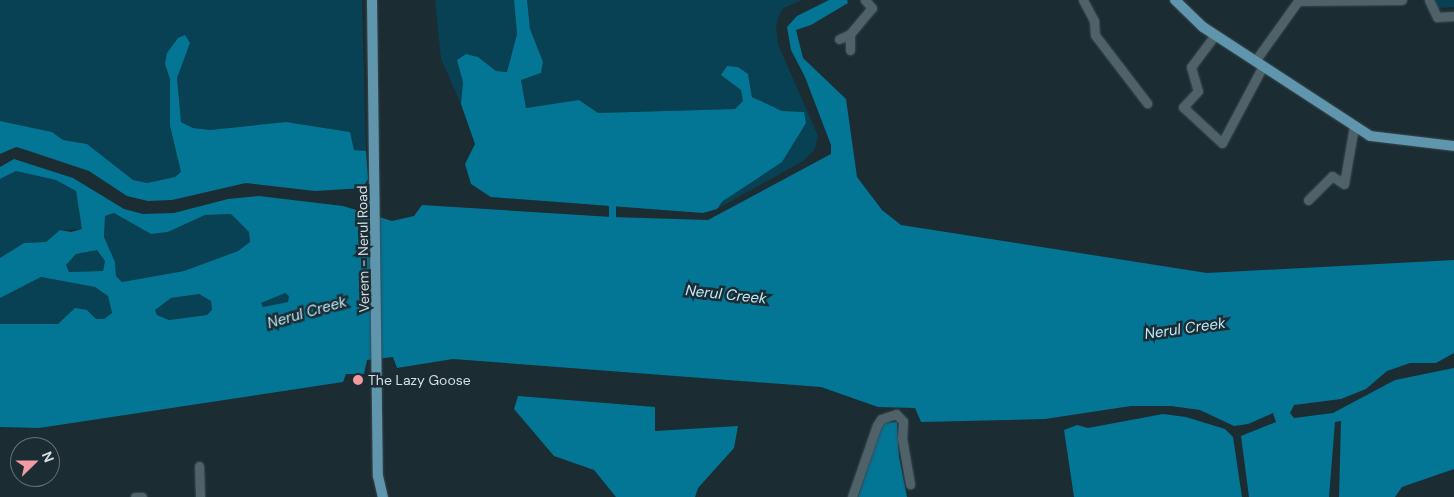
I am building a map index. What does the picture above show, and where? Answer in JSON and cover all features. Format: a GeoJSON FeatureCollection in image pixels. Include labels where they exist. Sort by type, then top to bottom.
{"type":"FeatureCollection","features":[{"type":"Feature","properties":{"kind":"main road","name":"Verem - Nerul Road"},"geometry":{"type":"LineString","coordinates":[[372,0],[380,381],[378,476],[383,497]]}},
{"type":"Feature","properties":{"kind":"main road"},"geometry":{"type":"LineString","coordinates":[[1175,0],[1215,35],[1370,136],[1454,146]]}},
{"type":"Feature","properties":{"kind":"street"},"geometry":{"type":"LineString","coordinates":[[838,40],[850,34],[872,8],[865,0]]}},
{"type":"Feature","properties":{"kind":"street"},"geometry":{"type":"LineString","coordinates":[[1083,0],[1094,21],[1094,35],[1147,103]]}},
{"type":"Feature","properties":{"kind":"street"},"geometry":{"type":"LineString","coordinates":[[1215,35],[1191,67],[1198,91],[1183,107],[1222,143],[1259,64],[1298,0],[1402,0]]}},
{"type":"Feature","properties":{"kind":"street"},"geometry":{"type":"LineString","coordinates":[[1429,0],[1437,17],[1454,16]]}},
{"type":"Feature","properties":{"kind":"street"},"geometry":{"type":"LineString","coordinates":[[850,34],[850,50]]}},
{"type":"Feature","properties":{"kind":"street"},"geometry":{"type":"LineString","coordinates":[[1308,200],[1332,176],[1344,184],[1354,126]]}},
{"type":"Feature","properties":{"kind":"street"},"geometry":{"type":"LineString","coordinates":[[852,497],[877,425],[884,417],[896,414],[903,422],[902,438],[910,484]]}},
{"type":"Feature","properties":{"kind":"street"},"geometry":{"type":"LineString","coordinates":[[199,466],[200,497]]}},
{"type":"Feature","properties":{"kind":"street"},"geometry":{"type":"LineString","coordinates":[[134,497],[142,497]]}},
{"type":"Feature","properties":{"kind":"shaded area"},"geometry":{"type":"Polygon","coordinates":[[[0,0],[362,0],[366,151],[354,150],[350,132],[286,122],[210,130],[193,128],[181,122],[177,78],[190,43],[165,64],[170,79],[170,126],[181,172],[175,177],[147,183],[133,180],[87,144],[63,140],[52,132],[0,121],[0,0]]]}},
{"type":"Feature","properties":{"kind":"shaded area"},"geometry":{"type":"Polygon","coordinates":[[[435,0],[514,0],[517,34],[507,72],[496,71],[478,57],[463,82],[461,104],[441,59],[435,0]]]}},
{"type":"Feature","properties":{"kind":"shaded area"},"geometry":{"type":"Polygon","coordinates":[[[527,0],[802,0],[782,9],[776,25],[778,44],[818,136],[815,149],[803,161],[717,209],[804,112],[782,111],[761,103],[752,96],[748,74],[741,90],[743,101],[735,109],[598,113],[579,100],[526,108],[521,80],[541,73],[543,62],[530,29],[527,0]]]}},
{"type":"Feature","properties":{"kind":"shaded area"},"geometry":{"type":"Polygon","coordinates":[[[1433,0],[1454,0],[1454,7],[1438,8],[1433,0]]]}},
{"type":"Feature","properties":{"kind":"shaded area"},"geometry":{"type":"Polygon","coordinates":[[[16,171],[56,180],[76,191],[82,229],[60,230],[46,242],[24,243],[0,258],[0,179],[16,171]]]}},
{"type":"Feature","properties":{"kind":"shaded area"},"geometry":{"type":"Polygon","coordinates":[[[114,213],[151,234],[168,232],[205,215],[231,214],[249,232],[250,242],[238,251],[184,271],[122,282],[116,276],[115,262],[104,237],[105,216],[114,213]]]}},
{"type":"Feature","properties":{"kind":"shaded area"},"geometry":{"type":"Polygon","coordinates":[[[97,250],[105,261],[103,271],[69,272],[66,265],[76,254],[97,250]]]}},
{"type":"Feature","properties":{"kind":"shaded area"},"geometry":{"type":"Polygon","coordinates":[[[41,277],[95,287],[108,296],[112,313],[104,319],[95,319],[87,310],[58,324],[0,324],[0,298],[41,277]]]}},
{"type":"Feature","properties":{"kind":"shaded area"},"geometry":{"type":"Polygon","coordinates":[[[285,293],[289,295],[288,302],[263,307],[261,303],[266,299],[285,293]]]}},
{"type":"Feature","properties":{"kind":"shaded area"},"geometry":{"type":"Polygon","coordinates":[[[199,294],[211,301],[213,310],[207,315],[169,320],[157,315],[155,309],[171,298],[199,294]]]}},
{"type":"Feature","properties":{"kind":"water"},"geometry":{"type":"Polygon","coordinates":[[[514,0],[527,0],[530,29],[543,62],[541,73],[521,80],[526,108],[579,100],[598,113],[735,109],[743,101],[741,90],[721,75],[727,66],[738,67],[748,74],[752,97],[782,111],[804,112],[806,123],[782,162],[723,201],[717,209],[703,213],[491,197],[471,184],[465,164],[475,144],[461,104],[463,82],[457,60],[466,54],[478,57],[496,71],[507,72],[517,34],[514,0]]]}},
{"type":"Feature","properties":{"kind":"water","name":"Nerul Creek"},"geometry":{"type":"Polygon","coordinates":[[[829,0],[847,0],[848,3],[811,25],[796,30],[803,58],[846,99],[857,177],[882,210],[901,225],[1207,273],[1454,260],[1454,353],[1436,363],[1410,363],[1387,371],[1366,389],[1341,399],[1294,405],[1290,413],[1294,418],[1333,413],[1395,380],[1454,368],[1454,469],[1402,487],[1395,497],[1339,497],[1341,421],[1335,422],[1329,497],[1249,497],[1241,436],[1276,422],[1273,413],[1248,424],[1234,426],[1200,410],[1171,406],[1131,406],[1045,419],[921,422],[915,408],[878,407],[821,387],[453,359],[397,368],[393,357],[367,360],[364,374],[346,374],[343,382],[39,428],[0,427],[0,324],[58,324],[75,308],[87,310],[96,319],[104,319],[112,313],[108,296],[95,287],[41,277],[0,298],[0,258],[24,243],[46,242],[60,230],[71,232],[82,229],[76,191],[56,180],[16,171],[0,179],[0,167],[14,159],[73,178],[124,209],[143,214],[174,213],[228,199],[259,196],[343,206],[392,221],[414,216],[422,205],[612,217],[708,220],[831,154],[831,145],[805,77],[791,50],[787,27],[797,16],[829,0]],[[114,213],[105,216],[104,237],[115,262],[116,276],[122,282],[184,271],[238,251],[250,242],[249,232],[231,214],[205,215],[168,232],[151,234],[114,213]],[[97,250],[76,254],[66,265],[69,272],[103,271],[105,261],[97,250]],[[285,293],[261,303],[263,307],[288,302],[289,296],[285,293]],[[199,294],[171,298],[155,310],[157,315],[169,320],[207,315],[212,310],[211,301],[199,294]]]}},
{"type":"Feature","properties":{"kind":"water"},"geometry":{"type":"Polygon","coordinates":[[[185,35],[190,43],[177,78],[181,122],[193,128],[210,130],[286,122],[350,132],[354,150],[366,151],[368,179],[363,188],[315,191],[246,183],[172,200],[148,201],[127,196],[89,171],[23,149],[16,147],[0,154],[0,121],[52,132],[63,140],[87,144],[133,180],[147,183],[175,177],[181,172],[170,126],[170,79],[165,64],[167,53],[178,38],[185,35]]]}},
{"type":"Feature","properties":{"kind":"water"},"geometry":{"type":"Polygon","coordinates":[[[518,396],[655,407],[655,431],[738,426],[734,448],[698,488],[695,497],[616,497],[594,470],[554,456],[514,409],[518,396]]]}},
{"type":"Feature","properties":{"kind":"water"},"geometry":{"type":"Polygon","coordinates":[[[1163,414],[1186,417],[1225,429],[1233,437],[1242,497],[1074,497],[1064,430],[1077,425],[1088,428],[1163,414]]]}},
{"type":"Feature","properties":{"kind":"water"},"geometry":{"type":"Polygon","coordinates":[[[897,422],[899,457],[907,497],[858,497],[882,423],[897,422]]]}},
{"type":"Feature","properties":{"kind":"waterway"},"geometry":{"type":"LineString","coordinates":[[612,203],[612,217]]}},
{"type":"Feature","properties":{"kind":"place","name":"The Lazy Goose"},"geometry":{"type":"Point","coordinates":[358,380]}}]}
